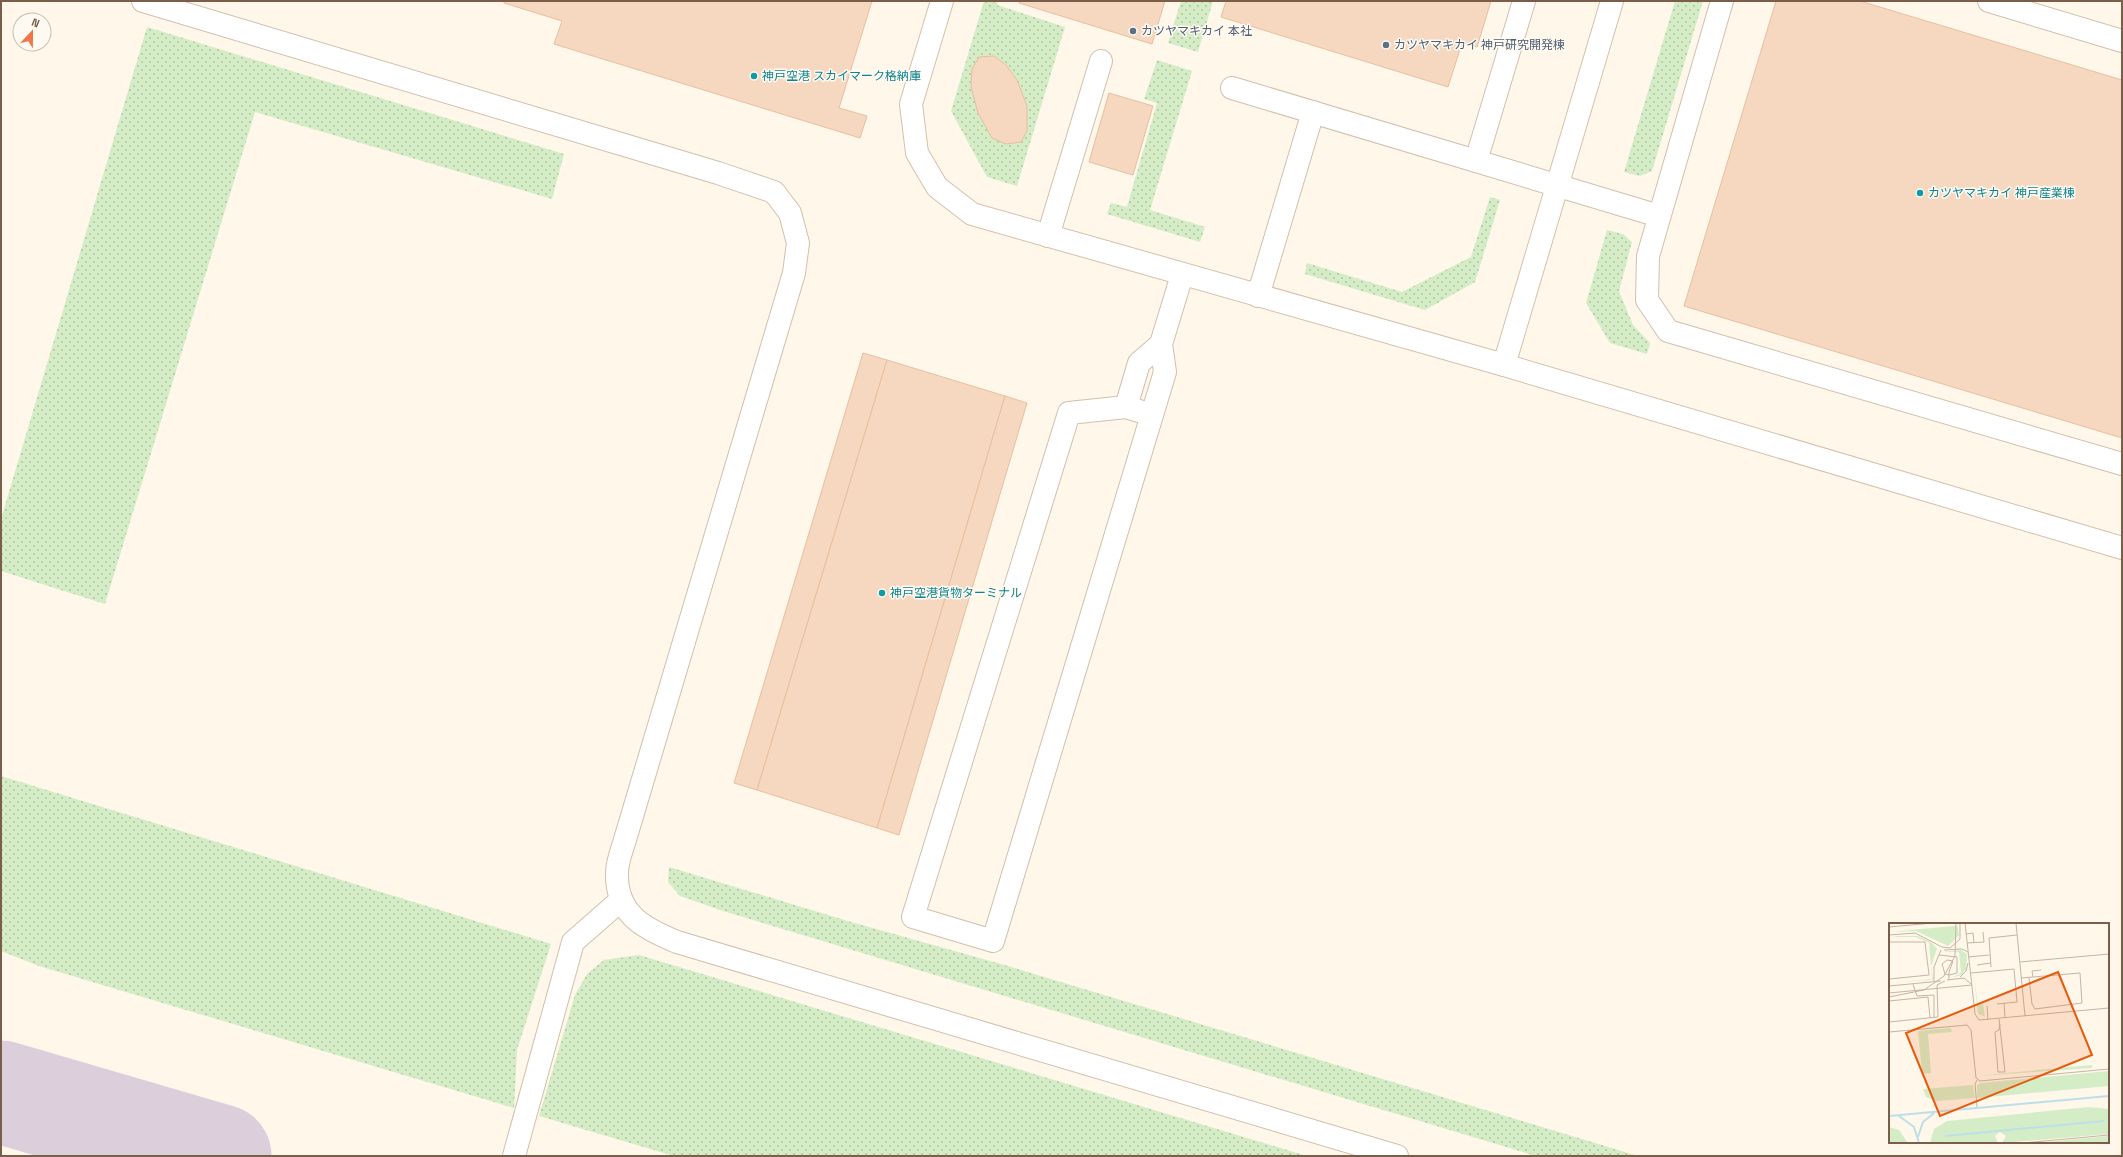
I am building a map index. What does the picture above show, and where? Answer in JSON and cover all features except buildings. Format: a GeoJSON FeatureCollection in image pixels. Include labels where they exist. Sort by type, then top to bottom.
{"type":"FeatureCollection","features":[{"type":"Feature","properties":{"kind":"street"},"geometry":{"type":"LineString","coordinates":[[143,1],[718,173],[774,192],[790,213],[798,244],[794,273],[624,843],[617,872],[621,900],[634,920],[651,931],[677,942],[1397,1156]]}},
{"type":"Feature","properties":{"kind":"street"},"geometry":{"type":"LineString","coordinates":[[942,1],[911,104],[918,153],[937,187],[972,214],[1182,275],[1504,365],[2122,548]]}},
{"type":"Feature","properties":{"kind":"street"},"geometry":{"type":"LineString","coordinates":[[1476,161],[1524,1]]}},
{"type":"Feature","properties":{"kind":"street"},"geometry":{"type":"LineString","coordinates":[[1504,365],[1612,1]]}},
{"type":"Feature","properties":{"kind":"street"},"geometry":{"type":"LineString","coordinates":[[1722,1],[1648,256],[1647,300],[1668,331],[2122,464]]}},
{"type":"Feature","properties":{"kind":"street"},"geometry":{"type":"LineString","coordinates":[[1989,1],[2122,41]]}},
{"type":"Feature","properties":{"kind":"street"},"geometry":{"type":"LineString","coordinates":[[1048,236],[1101,61]]}},
{"type":"Feature","properties":{"kind":"street"},"geometry":{"type":"LineString","coordinates":[[1232,88],[1659,216]]}},
{"type":"Feature","properties":{"kind":"street"},"geometry":{"type":"LineString","coordinates":[[1258,296],[1313,112]]}},
{"type":"Feature","properties":{"kind":"street"},"geometry":{"type":"LineString","coordinates":[[1152,416],[1126,407],[1069,413],[913,917],[992,940],[1152,416],[1165,372],[1161,344],[1182,275]]}},
{"type":"Feature","properties":{"kind":"street"},"geometry":{"type":"LineString","coordinates":[[1126,407],[1139,363],[1161,344]]}},
{"type":"Feature","properties":{"kind":"street"},"geometry":{"type":"LineString","coordinates":[[514,1156],[574,942],[621,900]]}},
{"type":"Feature","properties":{"kind":"green space"},"geometry":{"type":"Polygon","coordinates":[[[984,1],[998,1],[997,5],[1065,27],[1017,186],[987,177],[951,111],[984,1]]]}},
{"type":"Feature","properties":{"kind":"green space"},"geometry":{"type":"Polygon","coordinates":[[[1181,1],[1213,1],[1198,52],[1168,43],[1181,1]]]}},
{"type":"Feature","properties":{"kind":"green space"},"geometry":{"type":"Polygon","coordinates":[[[1675,1],[1703,1],[1652,171],[1640,176],[1624,172],[1675,1]]]}},
{"type":"Feature","properties":{"kind":"green space"},"geometry":{"type":"Polygon","coordinates":[[[147,27],[564,154],[552,199],[255,112],[105,604],[1,571],[1,519],[147,27]]]}},
{"type":"Feature","properties":{"kind":"green space"},"geometry":{"type":"Polygon","coordinates":[[[1157,60],[1192,71],[1150,210],[1205,227],[1200,242],[1107,214],[1111,203],[1127,207],[1157,103],[1144,99],[1157,60]]]}},
{"type":"Feature","properties":{"kind":"green space"},"geometry":{"type":"Polygon","coordinates":[[[1490,197],[1500,200],[1475,282],[1425,310],[1305,274],[1307,263],[1402,292],[1471,257],[1490,197]]]}},
{"type":"Feature","properties":{"kind":"green space"},"geometry":{"type":"Polygon","coordinates":[[[1607,230],[1623,234],[1632,242],[1619,291],[1633,325],[1650,343],[1647,354],[1610,343],[1586,303],[1607,230]]]}},
{"type":"Feature","properties":{"kind":"green space"},"geometry":{"type":"Polygon","coordinates":[[[1,776],[551,944],[517,1050],[514,1108],[39,966],[1,951],[1,776]]]}},
{"type":"Feature","properties":{"kind":"green space"},"geometry":{"type":"Polygon","coordinates":[[[669,867],[851,922],[1008,966],[1638,1156],[1536,1156],[723,911],[680,896],[668,882],[669,867]]]}},
{"type":"Feature","properties":{"kind":"green space"},"geometry":{"type":"Polygon","coordinates":[[[639,955],[1307,1156],[674,1156],[539,1116],[575,995],[587,974],[604,960],[639,955]]]}},
{"type":"Feature","properties":{"kind":"taxiway"},"geometry":{"type":"LineString","coordinates":[[1,1092],[220,1156]]}},
{"type":"Feature","properties":{"kind":"place","name":"カツヤマキカイ 本社"},"geometry":{"type":"Point","coordinates":[1133,31]}},
{"type":"Feature","properties":{"kind":"place","name":"カツヤマキカイ 神戸研究開発棟"},"geometry":{"type":"Point","coordinates":[1386,45]}},
{"type":"Feature","properties":{"kind":"place","name":"神戸空港 スカイマーク格納庫"},"geometry":{"type":"Point","coordinates":[754,76]}},
{"type":"Feature","properties":{"kind":"place","name":"カツヤマキカイ 神戸産業棟"},"geometry":{"type":"Point","coordinates":[1920,193]}},
{"type":"Feature","properties":{"kind":"place","name":"神戸空港貨物ターミナル"},"geometry":{"type":"Point","coordinates":[882,593]}}]}
